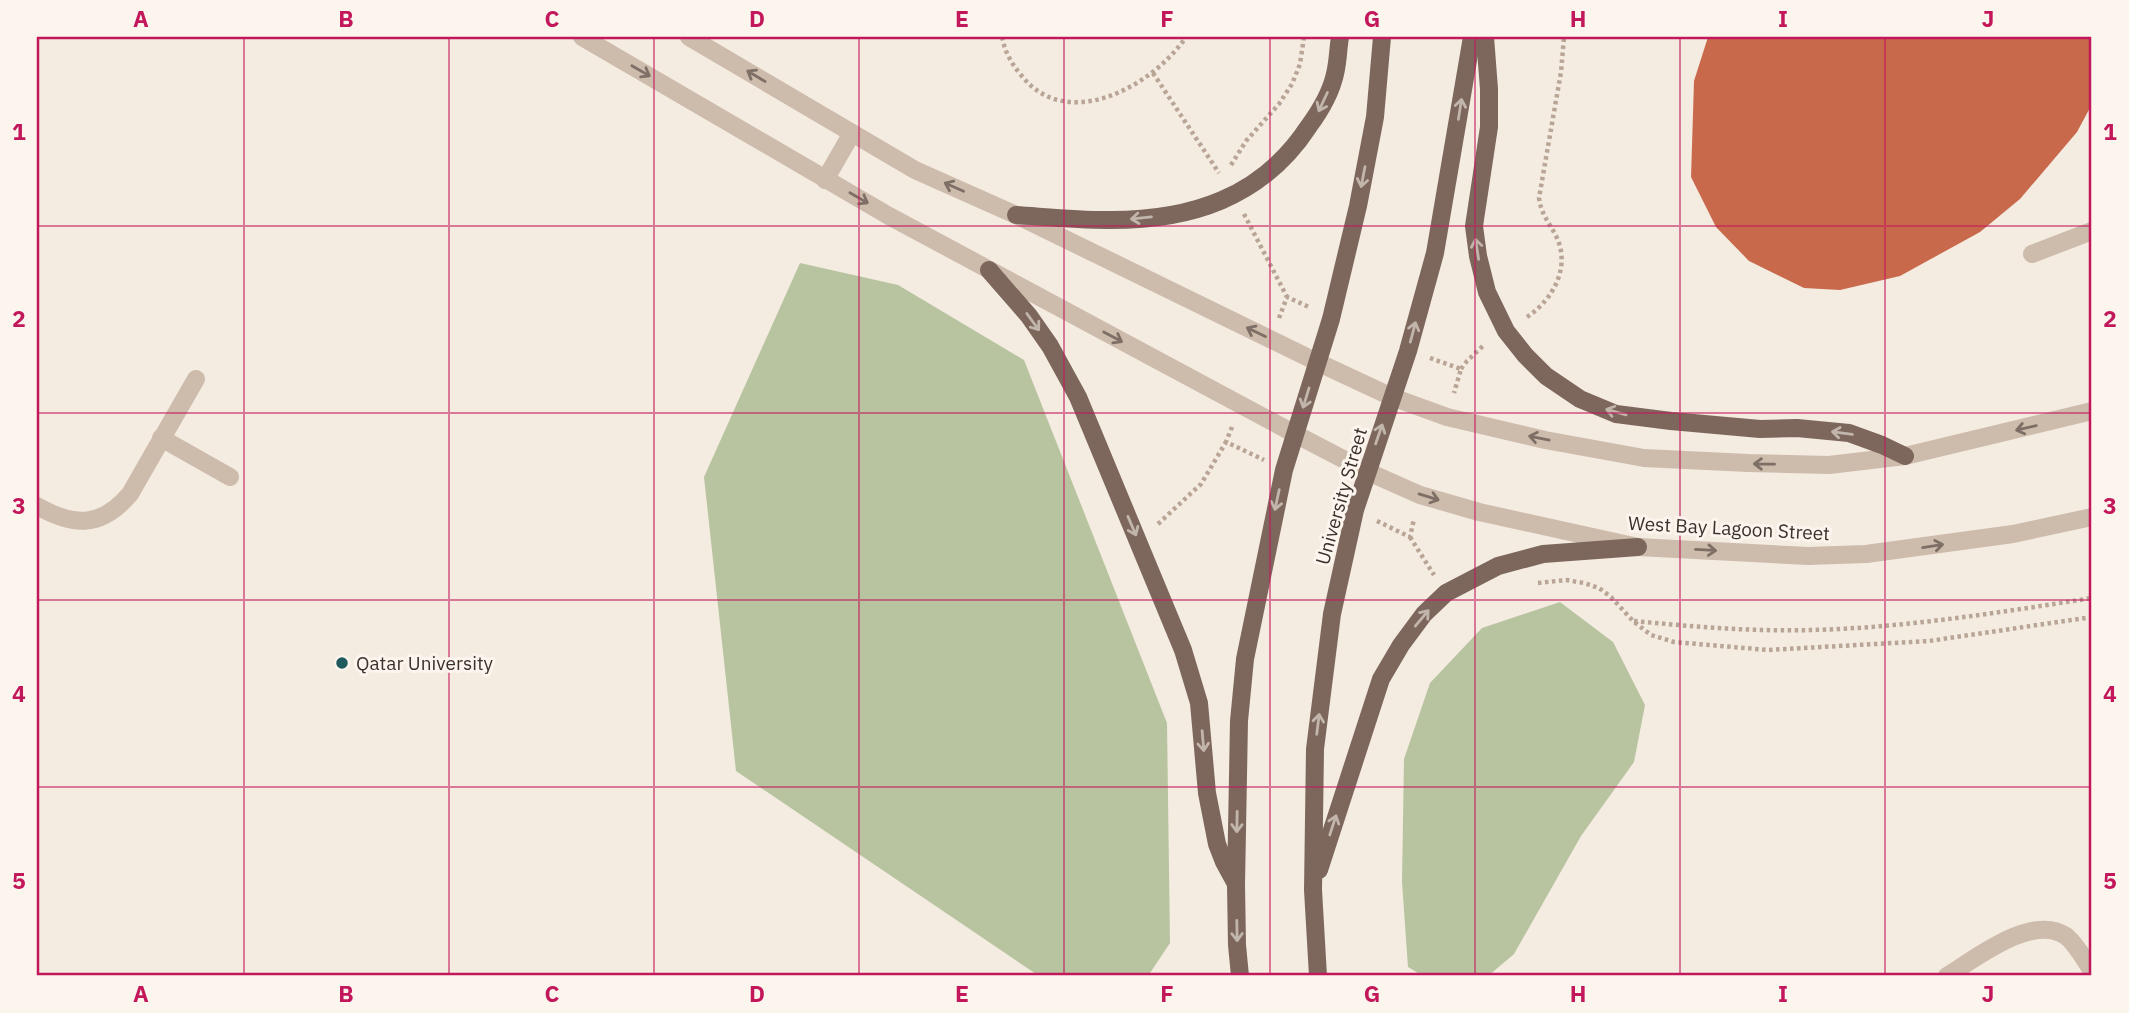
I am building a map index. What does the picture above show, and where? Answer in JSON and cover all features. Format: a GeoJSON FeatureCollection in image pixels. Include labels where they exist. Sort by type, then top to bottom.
{"type":"FeatureCollection","features":[{"type":"Feature","properties":{"kind":"main road"},"geometry":{"type":"LineString","coordinates":[[1016,215],[1107,220],[1136,218],[1179,213],[1234,196],[1257,182],[1296,147],[1308,129],[1335,76],[1340,37]]}},
{"type":"Feature","properties":{"kind":"main road"},"geometry":{"type":"LineString","coordinates":[[1240,976],[1236,885],[1239,721],[1245,659],[1284,470],[1331,319],[1358,206],[1375,117],[1382,37]]}},
{"type":"Feature","properties":{"kind":"main road","name":"University Street"},"geometry":{"type":"LineString","coordinates":[[1318,976],[1312,890],[1315,749],[1332,614],[1366,471],[1408,351],[1435,253],[1472,37]]}},
{"type":"Feature","properties":{"kind":"main road"},"geometry":{"type":"LineString","coordinates":[[1485,37],[1489,127],[1474,226],[1478,256],[1487,292],[1506,331],[1546,376],[1580,398],[1616,414],[1747,428],[1797,428],[1849,433],[1905,456]]}},
{"type":"Feature","properties":{"kind":"main road"},"geometry":{"type":"LineString","coordinates":[[989,270],[1029,316],[1050,346],[1078,397],[1183,650],[1199,703],[1207,793],[1217,844],[1236,885]]}},
{"type":"Feature","properties":{"kind":"main road"},"geometry":{"type":"LineString","coordinates":[[1312,890],[1381,680],[1408,634],[1424,614],[1446,593],[1498,566],[1543,554],[1638,547]]}},
{"type":"Feature","properties":{"kind":"street","name":"West Bay Lagoon Street"},"geometry":{"type":"LineString","coordinates":[[582,37],[825,180],[989,270],[1239,405],[1366,471],[1420,495],[1479,512],[1638,547],[1808,556],[1866,554],[2013,534],[2092,517]]}},
{"type":"Feature","properties":{"kind":"street"},"geometry":{"type":"LineString","coordinates":[[689,37],[915,170],[1016,215],[1392,397],[1447,417],[1545,440],[1643,458],[1829,465],[1905,456],[2092,411]]}},
{"type":"Feature","properties":{"kind":"street"},"geometry":{"type":"LineString","coordinates":[[825,180],[852,133]]}},
{"type":"Feature","properties":{"kind":"street"},"geometry":{"type":"LineString","coordinates":[[2032,254],[2092,231]]}},
{"type":"Feature","properties":{"kind":"street"},"geometry":{"type":"LineString","coordinates":[[37,506],[62,519],[93,520],[120,505],[130,494],[195,379]]}},
{"type":"Feature","properties":{"kind":"street"},"geometry":{"type":"LineString","coordinates":[[161,438],[230,477]]}},
{"type":"Feature","properties":{"kind":"street"},"geometry":{"type":"LineString","coordinates":[[1947,976],[2021,933],[2038,930],[2056,931],[2067,937],[2092,971]]}},
{"type":"Feature","properties":{"kind":"path"},"geometry":{"type":"LineString","coordinates":[[1002,37],[1012,64],[1026,82],[1045,96],[1064,103],[1090,102],[1115,93],[1153,73],[1186,37]]}},
{"type":"Feature","properties":{"kind":"path"},"geometry":{"type":"LineString","coordinates":[[1153,73],[1220,174],[1233,163],[1246,141],[1287,93],[1300,64],[1304,37]]}},
{"type":"Feature","properties":{"kind":"path"},"geometry":{"type":"LineString","coordinates":[[1447,417],[1461,369],[1475,352],[1549,299],[1557,282],[1562,263],[1561,248],[1540,210],[1539,198],[1564,37]]}},
{"type":"Feature","properties":{"kind":"path"},"geometry":{"type":"LineString","coordinates":[[1234,196],[1287,297],[1331,319]]}},
{"type":"Feature","properties":{"kind":"path"},"geometry":{"type":"LineString","coordinates":[[1270,339],[1287,297]]}},
{"type":"Feature","properties":{"kind":"path"},"geometry":{"type":"LineString","coordinates":[[1408,351],[1461,369]]}},
{"type":"Feature","properties":{"kind":"path"},"geometry":{"type":"LineString","coordinates":[[1136,537],[1163,520],[1201,484],[1226,442],[1239,405]]}},
{"type":"Feature","properties":{"kind":"path"},"geometry":{"type":"LineString","coordinates":[[1226,442],[1284,470]]}},
{"type":"Feature","properties":{"kind":"path"},"geometry":{"type":"LineString","coordinates":[[1410,537],[1420,495]]}},
{"type":"Feature","properties":{"kind":"path"},"geometry":{"type":"LineString","coordinates":[[1355,510],[1410,537],[1446,593]]}},
{"type":"Feature","properties":{"kind":"path"},"geometry":{"type":"LineString","coordinates":[[1536,584],[1566,580],[1599,588],[1651,635],[1674,642],[1768,650],[1929,641],[2092,617]]}},
{"type":"Feature","properties":{"kind":"path"},"geometry":{"type":"LineString","coordinates":[[1633,621],[1764,630],[1825,629],[1895,625],[1982,615],[2092,598]]}},
{"type":"Feature","properties":{"kind":"green space"},"geometry":{"type":"Polygon","coordinates":[[[800,263],[898,285],[1024,360],[1167,723],[1170,943],[1148,976],[1039,976],[736,771],[704,477],[800,263]]]}},
{"type":"Feature","properties":{"kind":"green space"},"geometry":{"type":"Polygon","coordinates":[[[1560,602],[1613,642],[1645,705],[1634,762],[1581,836],[1514,954],[1488,976],[1423,976],[1408,967],[1402,882],[1404,759],[1430,683],[1482,628],[1560,602]]]}},
{"type":"Feature","properties":{"kind":"building"},"geometry":{"type":"Polygon","coordinates":[[[1708,37],[2092,37],[2092,104],[2077,132],[2020,199],[1980,232],[1900,276],[1840,290],[1804,288],[1749,261],[1716,227],[1691,177],[1694,81],[1708,37]]]}},
{"type":"Feature","properties":{"kind":"place","name":"Qatar University"},"geometry":{"type":"Point","coordinates":[342,663]}}]}
